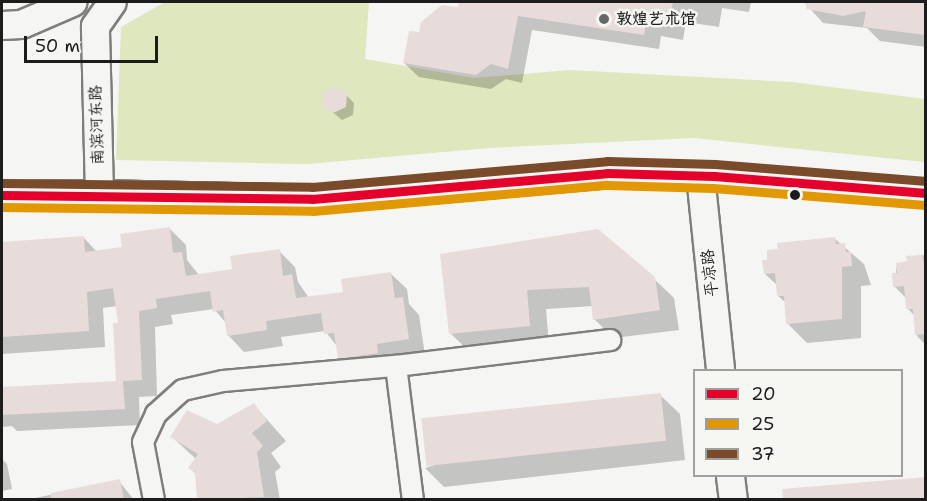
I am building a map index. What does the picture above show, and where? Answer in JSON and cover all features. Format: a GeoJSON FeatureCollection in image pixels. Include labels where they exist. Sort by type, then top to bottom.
{"type":"FeatureCollection","features":[{"type":"Feature","properties":{"kind":"main road"},"geometry":{"type":"LineString","coordinates":[[2,25],[21,24],[72,2]]}},
{"type":"Feature","properties":{"kind":"main road","name":"南滨河东路"},"geometry":{"type":"LineString","coordinates":[[99,194],[95,35],[102,12],[112,2]]}},
{"type":"Feature","properties":{"kind":"main road"},"geometry":{"type":"LineString","coordinates":[[2,195],[99,194],[312,199],[565,175],[700,175],[926,193]]}},
{"type":"Feature","properties":{"kind":"main road","name":"平凉路"},"geometry":{"type":"LineString","coordinates":[[700,175],[720,369]]}},
{"type":"Feature","properties":{"kind":"main road"},"geometry":{"type":"LineString","coordinates":[[730,477],[733,500]]}},
{"type":"Feature","properties":{"kind":"street"},"geometry":{"type":"LineString","coordinates":[[154,500],[143,442],[156,414],[183,390],[223,381],[396,366],[610,340]]}},
{"type":"Feature","properties":{"kind":"street"},"geometry":{"type":"LineString","coordinates":[[396,366],[412,500]]}},
{"type":"Feature","properties":{"kind":"green space"},"geometry":{"type":"Polygon","coordinates":[[[165,2],[369,2],[365,59],[474,78],[570,70],[792,82],[925,99],[925,162],[693,138],[489,148],[307,164],[116,160],[121,27],[165,2]]]}},
{"type":"Feature","properties":{"kind":"building"},"geometry":{"type":"Polygon","coordinates":[[[459,2],[673,2],[668,26],[646,22],[644,35],[518,16],[508,69],[491,64],[476,75],[403,63],[409,31],[419,32],[421,22],[442,5],[458,7],[459,2]]]}},
{"type":"Feature","properties":{"kind":"building"},"geometry":{"type":"Polygon","coordinates":[[[806,2],[926,2],[926,35],[863,27],[866,11],[843,16],[806,9],[806,2]]]}},
{"type":"Feature","properties":{"kind":"building"},"geometry":{"type":"Polygon","coordinates":[[[335,86],[347,93],[346,107],[333,113],[322,106],[323,92],[335,86]]]}},
{"type":"Feature","properties":{"kind":"building"},"geometry":{"type":"Polygon","coordinates":[[[170,227],[173,253],[182,252],[186,276],[232,269],[230,256],[280,249],[283,276],[292,274],[296,298],[343,292],[341,279],[391,272],[395,298],[403,297],[409,339],[377,344],[378,353],[338,359],[334,333],[324,334],[321,313],[266,321],[267,330],[227,336],[223,310],[213,312],[210,291],[156,299],[157,308],[139,311],[142,380],[123,381],[125,409],[2,415],[2,387],[116,381],[113,323],[118,323],[113,288],[87,292],[89,331],[2,337],[2,242],[84,236],[85,252],[122,247],[120,234],[170,227]]]}},
{"type":"Feature","properties":{"kind":"building"},"geometry":{"type":"Polygon","coordinates":[[[598,229],[655,277],[660,310],[593,320],[589,287],[527,290],[530,326],[449,334],[440,254],[598,229]]]}},
{"type":"Feature","properties":{"kind":"building"},"geometry":{"type":"Polygon","coordinates":[[[835,237],[836,244],[845,243],[846,252],[851,252],[852,266],[842,267],[842,319],[786,324],[784,296],[777,296],[775,273],[764,274],[762,260],[767,260],[767,250],[778,249],[777,243],[835,237]]]}},
{"type":"Feature","properties":{"kind":"building"},"geometry":{"type":"Polygon","coordinates":[[[922,255],[926,270],[926,334],[915,335],[913,309],[906,309],[904,286],[893,287],[892,273],[897,273],[896,263],[907,261],[906,256],[922,255]]]}},
{"type":"Feature","properties":{"kind":"building"},"geometry":{"type":"Polygon","coordinates":[[[661,393],[666,441],[426,466],[421,418],[661,393]]]}},
{"type":"Feature","properties":{"kind":"building"},"geometry":{"type":"Polygon","coordinates":[[[254,403],[267,421],[252,433],[263,446],[257,452],[264,497],[197,500],[195,472],[188,468],[198,454],[170,437],[187,410],[217,424],[254,403]]]}},
{"type":"Feature","properties":{"kind":"building"},"geometry":{"type":"Polygon","coordinates":[[[926,477],[926,500],[783,500],[782,489],[926,477]]]}},
{"type":"Feature","properties":{"kind":"building"},"geometry":{"type":"Polygon","coordinates":[[[120,479],[124,500],[51,500],[51,493],[120,479]]]}},
{"type":"Feature","properties":{"kind":"transit line","name":"37"},"geometry":{"type":"LineString","coordinates":[[2,183],[312,187],[607,161],[715,164],[926,181]]}},
{"type":"Feature","properties":{"kind":"transit line","name":"20"},"geometry":{"type":"LineString","coordinates":[[2,195],[312,199],[607,173],[714,176],[926,193]]}},
{"type":"Feature","properties":{"kind":"transit line","name":"25"},"geometry":{"type":"LineString","coordinates":[[2,207],[313,211],[607,185],[713,188],[925,205]]}},
{"type":"Feature","properties":{"kind":"place","name":"敦煌艺术馆"},"geometry":{"type":"Point","coordinates":[604,19]}}]}
